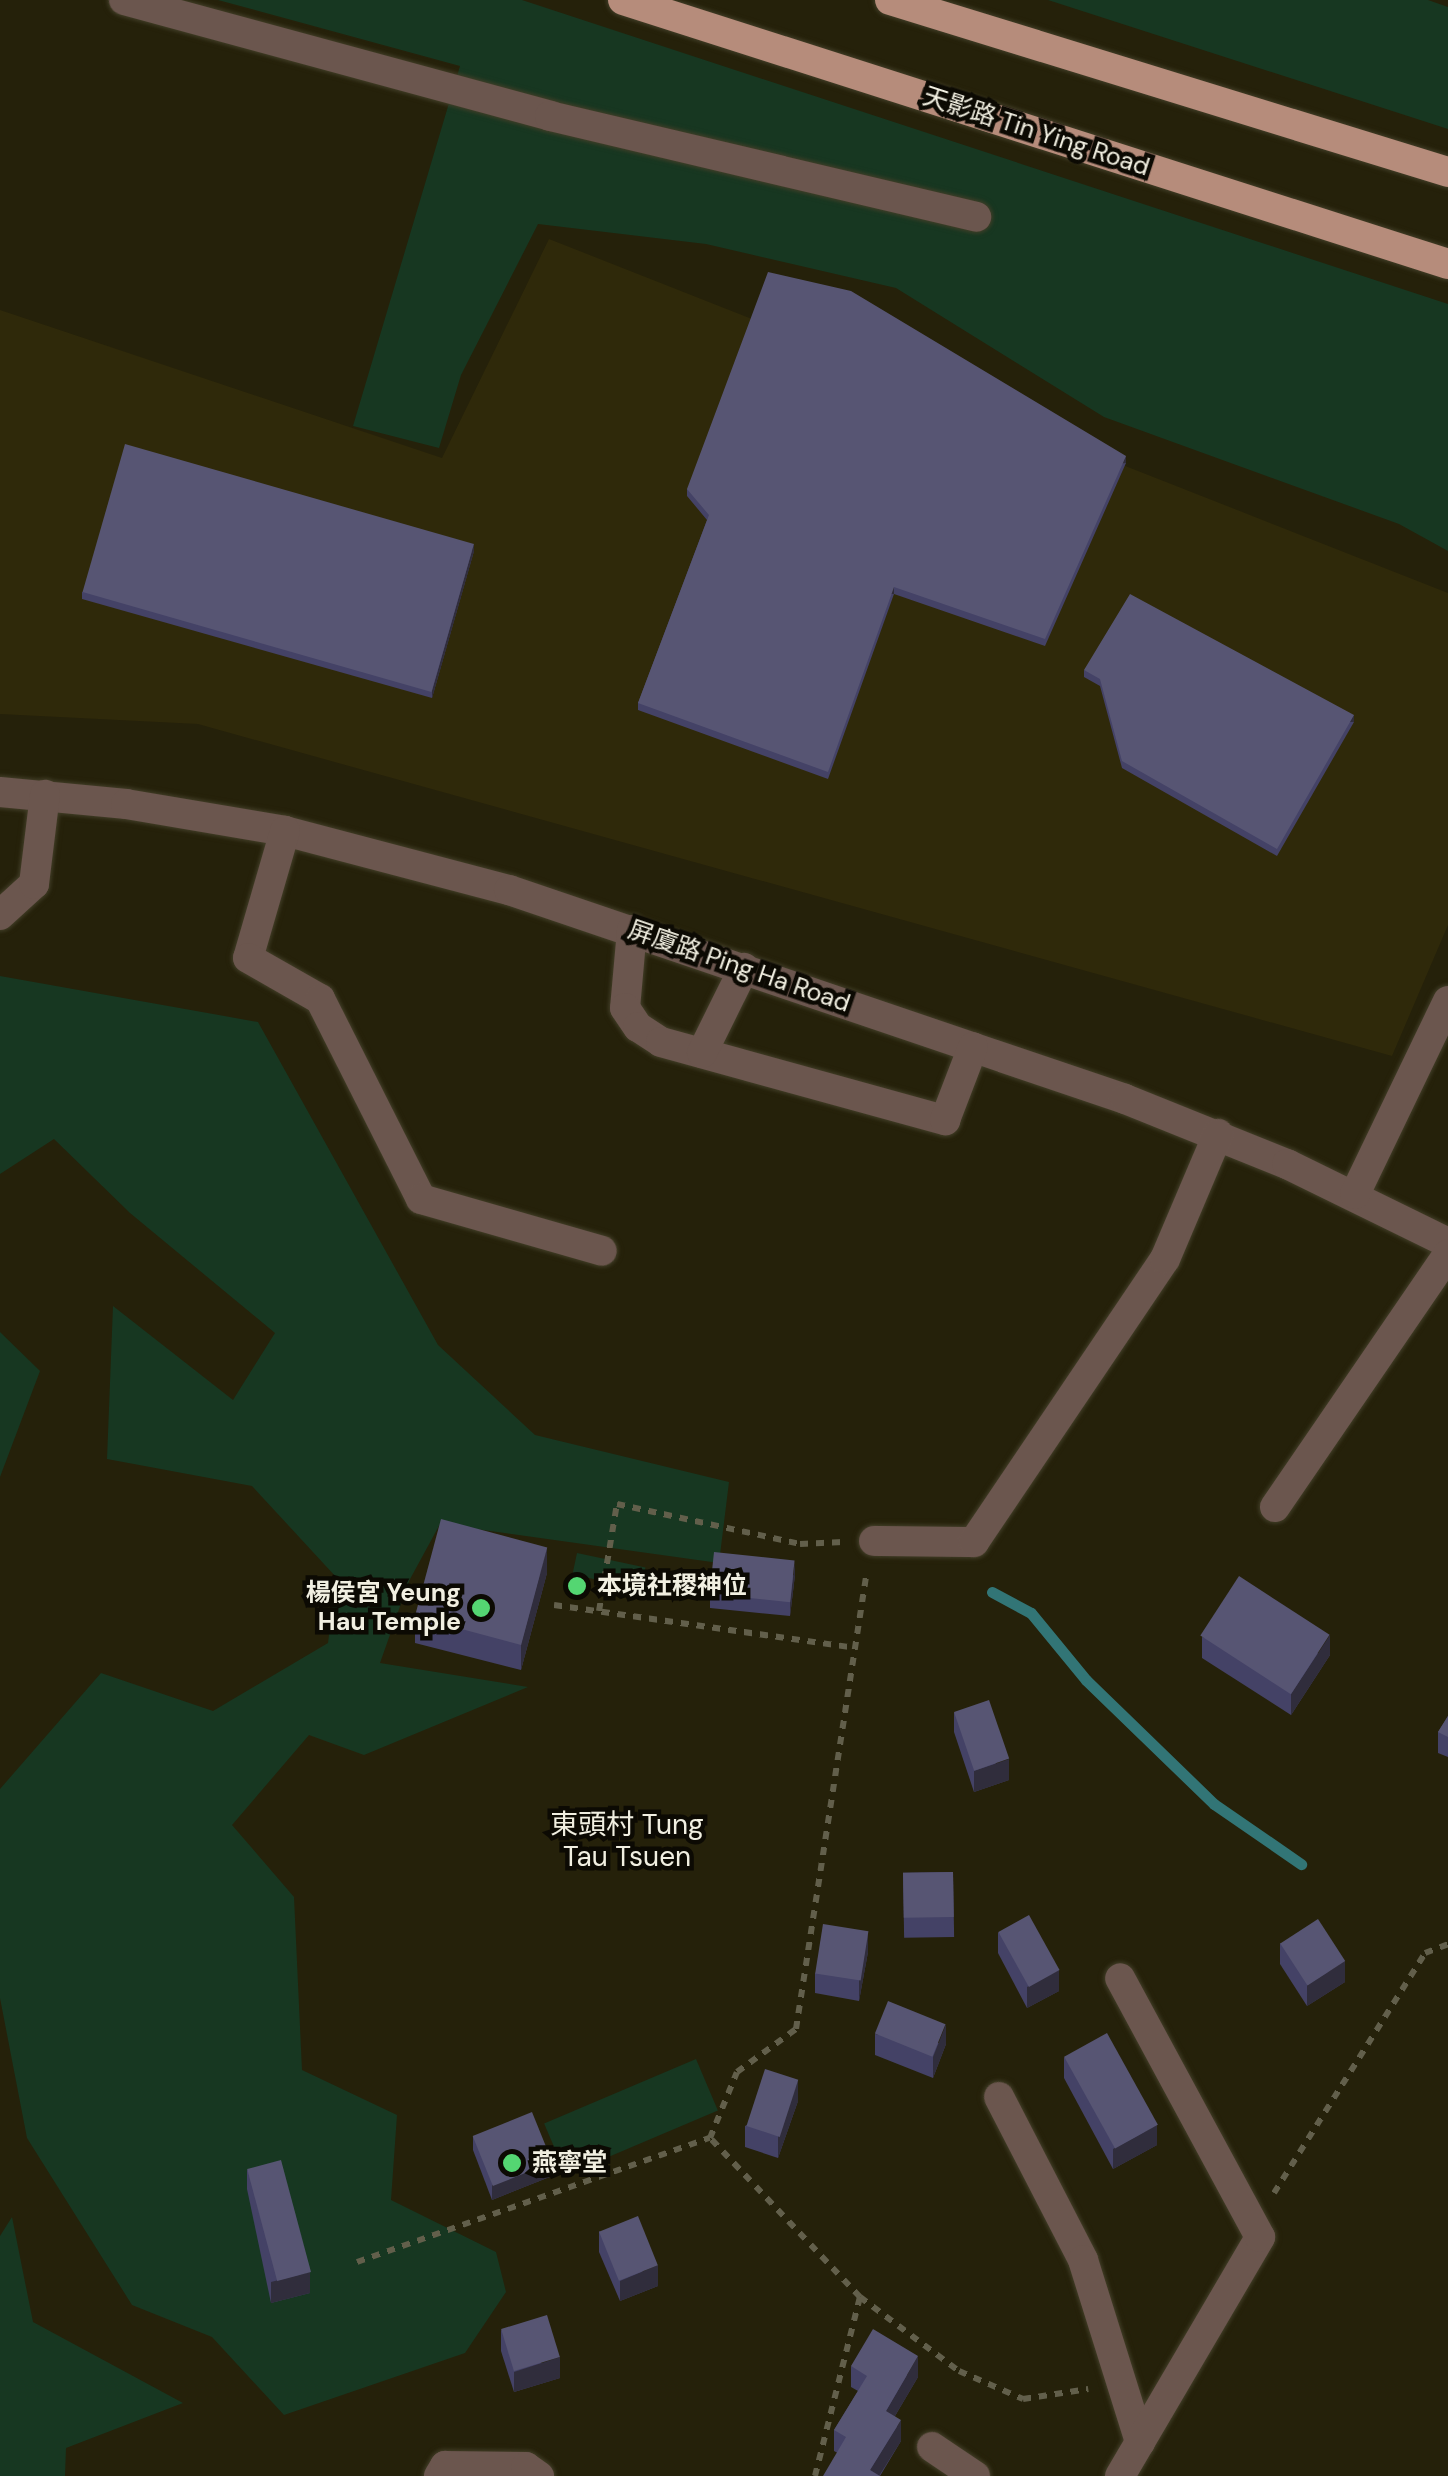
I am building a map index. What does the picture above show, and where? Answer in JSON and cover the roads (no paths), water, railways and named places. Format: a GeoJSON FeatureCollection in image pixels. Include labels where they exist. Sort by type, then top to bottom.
{"type":"FeatureCollection","features":[{"type":"Feature","properties":{"kind":"main road","name":"天影路 Tin Ying Road"},"geometry":{"type":"LineString","coordinates":[[623,0],[1448,264]]}},
{"type":"Feature","properties":{"kind":"main road"},"geometry":{"type":"LineString","coordinates":[[890,0],[1448,172]]}},
{"type":"Feature","properties":{"kind":"street"},"geometry":{"type":"LineString","coordinates":[[124,0],[550,116],[976,217]]}},
{"type":"Feature","properties":{"kind":"street","name":"屏廈路 Ping Ha Road"},"geometry":{"type":"LineString","coordinates":[[0,792],[45,794],[284,832],[425,866],[632,930],[1218,1134],[1355,1194],[1448,1243]]}},
{"type":"Feature","properties":{"kind":"street"},"geometry":{"type":"LineString","coordinates":[[0,915],[34,884],[45,794]]}},
{"type":"Feature","properties":{"kind":"street"},"geometry":{"type":"LineString","coordinates":[[284,832],[248,958],[320,1000],[421,1198],[602,1252]]}},
{"type":"Feature","properties":{"kind":"street"},"geometry":{"type":"LineString","coordinates":[[632,930],[625,1008],[638,1027],[661,1042],[945,1120],[973,1046]]}},
{"type":"Feature","properties":{"kind":"street"},"geometry":{"type":"LineString","coordinates":[[702,1053],[744,968]]}},
{"type":"Feature","properties":{"kind":"street"},"geometry":{"type":"LineString","coordinates":[[1355,1194],[1448,1001]]}},
{"type":"Feature","properties":{"kind":"street"},"geometry":{"type":"LineString","coordinates":[[874,1540],[974,1542],[1164,1260],[1218,1134]]}},
{"type":"Feature","properties":{"kind":"street"},"geometry":{"type":"LineString","coordinates":[[1274,1507],[1448,1254]]}},
{"type":"Feature","properties":{"kind":"street"},"geometry":{"type":"LineString","coordinates":[[1120,1978],[1256,2222],[1256,2253],[1120,2476]]}},
{"type":"Feature","properties":{"kind":"street"},"geometry":{"type":"LineString","coordinates":[[1000,2097],[1083,2260],[1140,2442]]}},
{"type":"Feature","properties":{"kind":"street"},"geometry":{"type":"LineString","coordinates":[[932,2446],[975,2476]]}},
{"type":"Feature","properties":{"kind":"street"},"geometry":{"type":"LineString","coordinates":[[439,2476],[445,2466],[526,2468],[539,2476]]}},
{"type":"Feature","properties":{"kind":"waterway"},"geometry":{"type":"LineString","coordinates":[[992,1592],[1031,1613],[1086,1680],[1214,1804],[1301,1864]]}},
{"type":"Feature","properties":{"kind":"place","name":"本境社稷神位"},"geometry":{"type":"Point","coordinates":[577,1586]}},
{"type":"Feature","properties":{"kind":"place","name":"楊侯宮 Yeung Hau Temple"},"geometry":{"type":"Point","coordinates":[481,1608]}},
{"type":"Feature","properties":{"kind":"place","name":"燕寧堂"},"geometry":{"type":"Point","coordinates":[512,2163]}},
{"type":"Feature","properties":{"kind":"district","name":"東頭村 Tung Tau Tsuen"},"geometry":{"type":"Point","coordinates":[627,1841]}}]}
